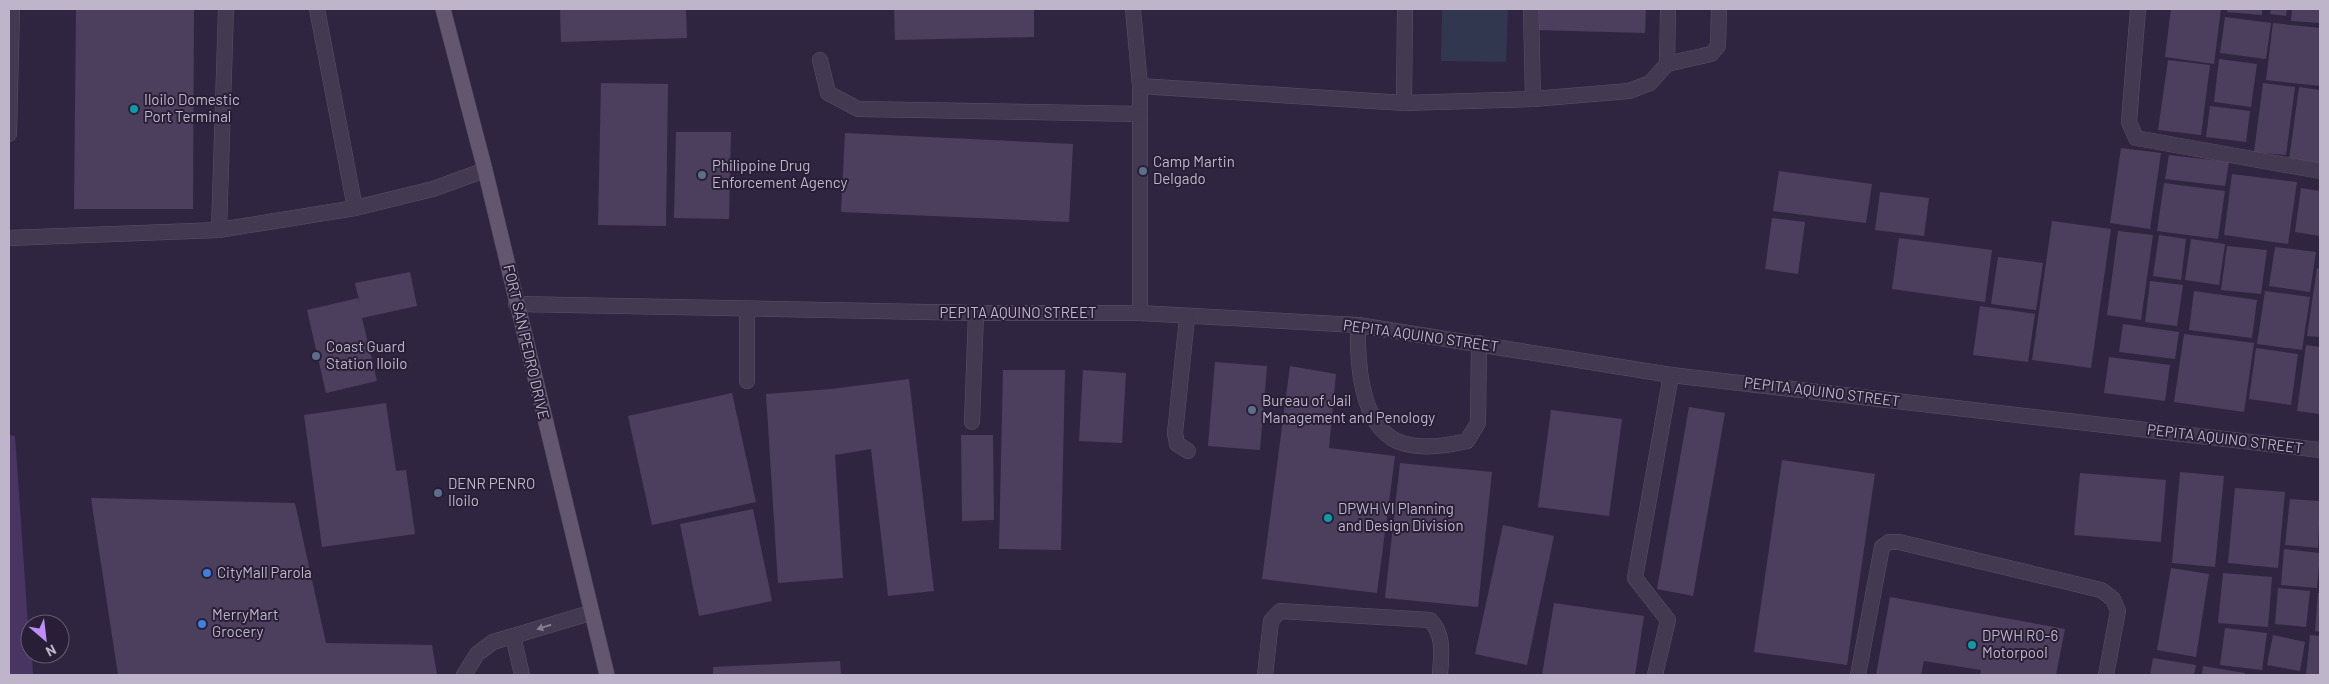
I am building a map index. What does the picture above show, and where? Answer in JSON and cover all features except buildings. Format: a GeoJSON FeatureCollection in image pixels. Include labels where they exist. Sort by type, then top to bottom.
{"type":"FeatureCollection","features":[{"type":"Feature","properties":{"kind":"main road","name":"FORT SAN PEDRO DRIVE"},"geometry":{"type":"LineString","coordinates":[[443,9],[485,170],[590,613],[607,675]]}},
{"type":"Feature","properties":{"kind":"street"},"geometry":{"type":"LineString","coordinates":[[9,134],[12,9]]}},
{"type":"Feature","properties":{"kind":"street"},"geometry":{"type":"LineString","coordinates":[[219,230],[226,9]]}},
{"type":"Feature","properties":{"kind":"street"},"geometry":{"type":"LineString","coordinates":[[316,9],[355,208]]}},
{"type":"Feature","properties":{"kind":"street"},"geometry":{"type":"LineString","coordinates":[[1133,9],[1140,86],[1140,314]]}},
{"type":"Feature","properties":{"kind":"street"},"geometry":{"type":"LineString","coordinates":[[1404,103],[1405,9]]}},
{"type":"Feature","properties":{"kind":"street"},"geometry":{"type":"LineString","coordinates":[[1531,9],[1534,99]]}},
{"type":"Feature","properties":{"kind":"street"},"geometry":{"type":"LineString","coordinates":[[1667,64],[1668,9]]}},
{"type":"Feature","properties":{"kind":"street"},"geometry":{"type":"LineString","coordinates":[[1140,86],[1404,103],[1534,99],[1629,91],[1650,83],[1667,64],[1711,54],[1718,46],[1719,9]]}},
{"type":"Feature","properties":{"kind":"street"},"geometry":{"type":"LineString","coordinates":[[2138,9],[2128,122],[2136,138],[2320,171]]}},
{"type":"Feature","properties":{"kind":"street"},"geometry":{"type":"LineString","coordinates":[[820,60],[828,93],[858,109],[1140,114]]}},
{"type":"Feature","properties":{"kind":"street"},"geometry":{"type":"LineString","coordinates":[[9,238],[219,230],[355,208],[433,189],[485,170]]}},
{"type":"Feature","properties":{"kind":"street","name":"PEPITA AQUINO STREET"},"geometry":{"type":"LineString","coordinates":[[516,304],[976,313],[1140,314],[1187,318],[1358,325],[1671,375],[2320,450]]}},
{"type":"Feature","properties":{"kind":"street"},"geometry":{"type":"LineString","coordinates":[[746,309],[747,381]]}},
{"type":"Feature","properties":{"kind":"street"},"geometry":{"type":"LineString","coordinates":[[972,422],[976,313]]}},
{"type":"Feature","properties":{"kind":"street"},"geometry":{"type":"LineString","coordinates":[[1187,318],[1175,433],[1177,444],[1188,451]]}},
{"type":"Feature","properties":{"kind":"street"},"geometry":{"type":"LineString","coordinates":[[1358,325],[1357,356],[1362,384],[1373,418],[1396,441],[1410,444],[1450,445],[1466,441],[1478,423],[1479,343]]}},
{"type":"Feature","properties":{"kind":"street"},"geometry":{"type":"LineString","coordinates":[[1655,675],[1668,620],[1635,578],[1671,375]]}},
{"type":"Feature","properties":{"kind":"street"},"geometry":{"type":"LineString","coordinates":[[1858,675],[1882,547],[1889,542],[1899,542],[2101,590],[2113,599],[2118,611],[2106,675]]}},
{"type":"Feature","properties":{"kind":"street"},"geometry":{"type":"LineString","coordinates":[[1265,675],[1271,621],[1280,611],[1430,620],[1439,630],[1441,638],[1440,675]]}},
{"type":"Feature","properties":{"kind":"street"},"geometry":{"type":"LineString","coordinates":[[464,675],[477,654],[493,642],[590,613]]}},
{"type":"Feature","properties":{"kind":"street"},"geometry":{"type":"LineString","coordinates":[[513,636],[522,675]]}},
{"type":"Feature","properties":{"kind":"shaded area"},"geometry":{"type":"Polygon","coordinates":[[[1442,9],[1508,9],[1506,62],[1441,61],[1442,9]]]}},
{"type":"Feature","properties":{"kind":"shaded area"},"geometry":{"type":"Polygon","coordinates":[[[9,435],[15,436],[27,614],[20,614],[20,664],[32,664],[33,675],[9,675],[9,435]]]}},
{"type":"Feature","properties":{"kind":"place","name":"Iloilo Domestic Port Terminal"},"geometry":{"type":"Point","coordinates":[134,109]}},
{"type":"Feature","properties":{"kind":"place","name":"Camp Martin Delgado"},"geometry":{"type":"Point","coordinates":[1143,171]}},
{"type":"Feature","properties":{"kind":"place","name":"Philippine Drug Enforcement Agency"},"geometry":{"type":"Point","coordinates":[702,175]}},
{"type":"Feature","properties":{"kind":"place","name":"Coast Guard Station Iloilo"},"geometry":{"type":"Point","coordinates":[316,356]}},
{"type":"Feature","properties":{"kind":"place","name":"Bureau of Jail Management and Penology"},"geometry":{"type":"Point","coordinates":[1252,410]}},
{"type":"Feature","properties":{"kind":"place","name":"DENR PENRO Iloilo"},"geometry":{"type":"Point","coordinates":[438,493]}},
{"type":"Feature","properties":{"kind":"place","name":"DPWH VI Planning and Design Division"},"geometry":{"type":"Point","coordinates":[1328,518]}},
{"type":"Feature","properties":{"kind":"place","name":"CityMall Parola"},"geometry":{"type":"Point","coordinates":[207,573]}},
{"type":"Feature","properties":{"kind":"place","name":"MerryMart Grocery"},"geometry":{"type":"Point","coordinates":[202,624]}},
{"type":"Feature","properties":{"kind":"place","name":"DPWH RO-6 Motorpool"},"geometry":{"type":"Point","coordinates":[1972,645]}}]}
